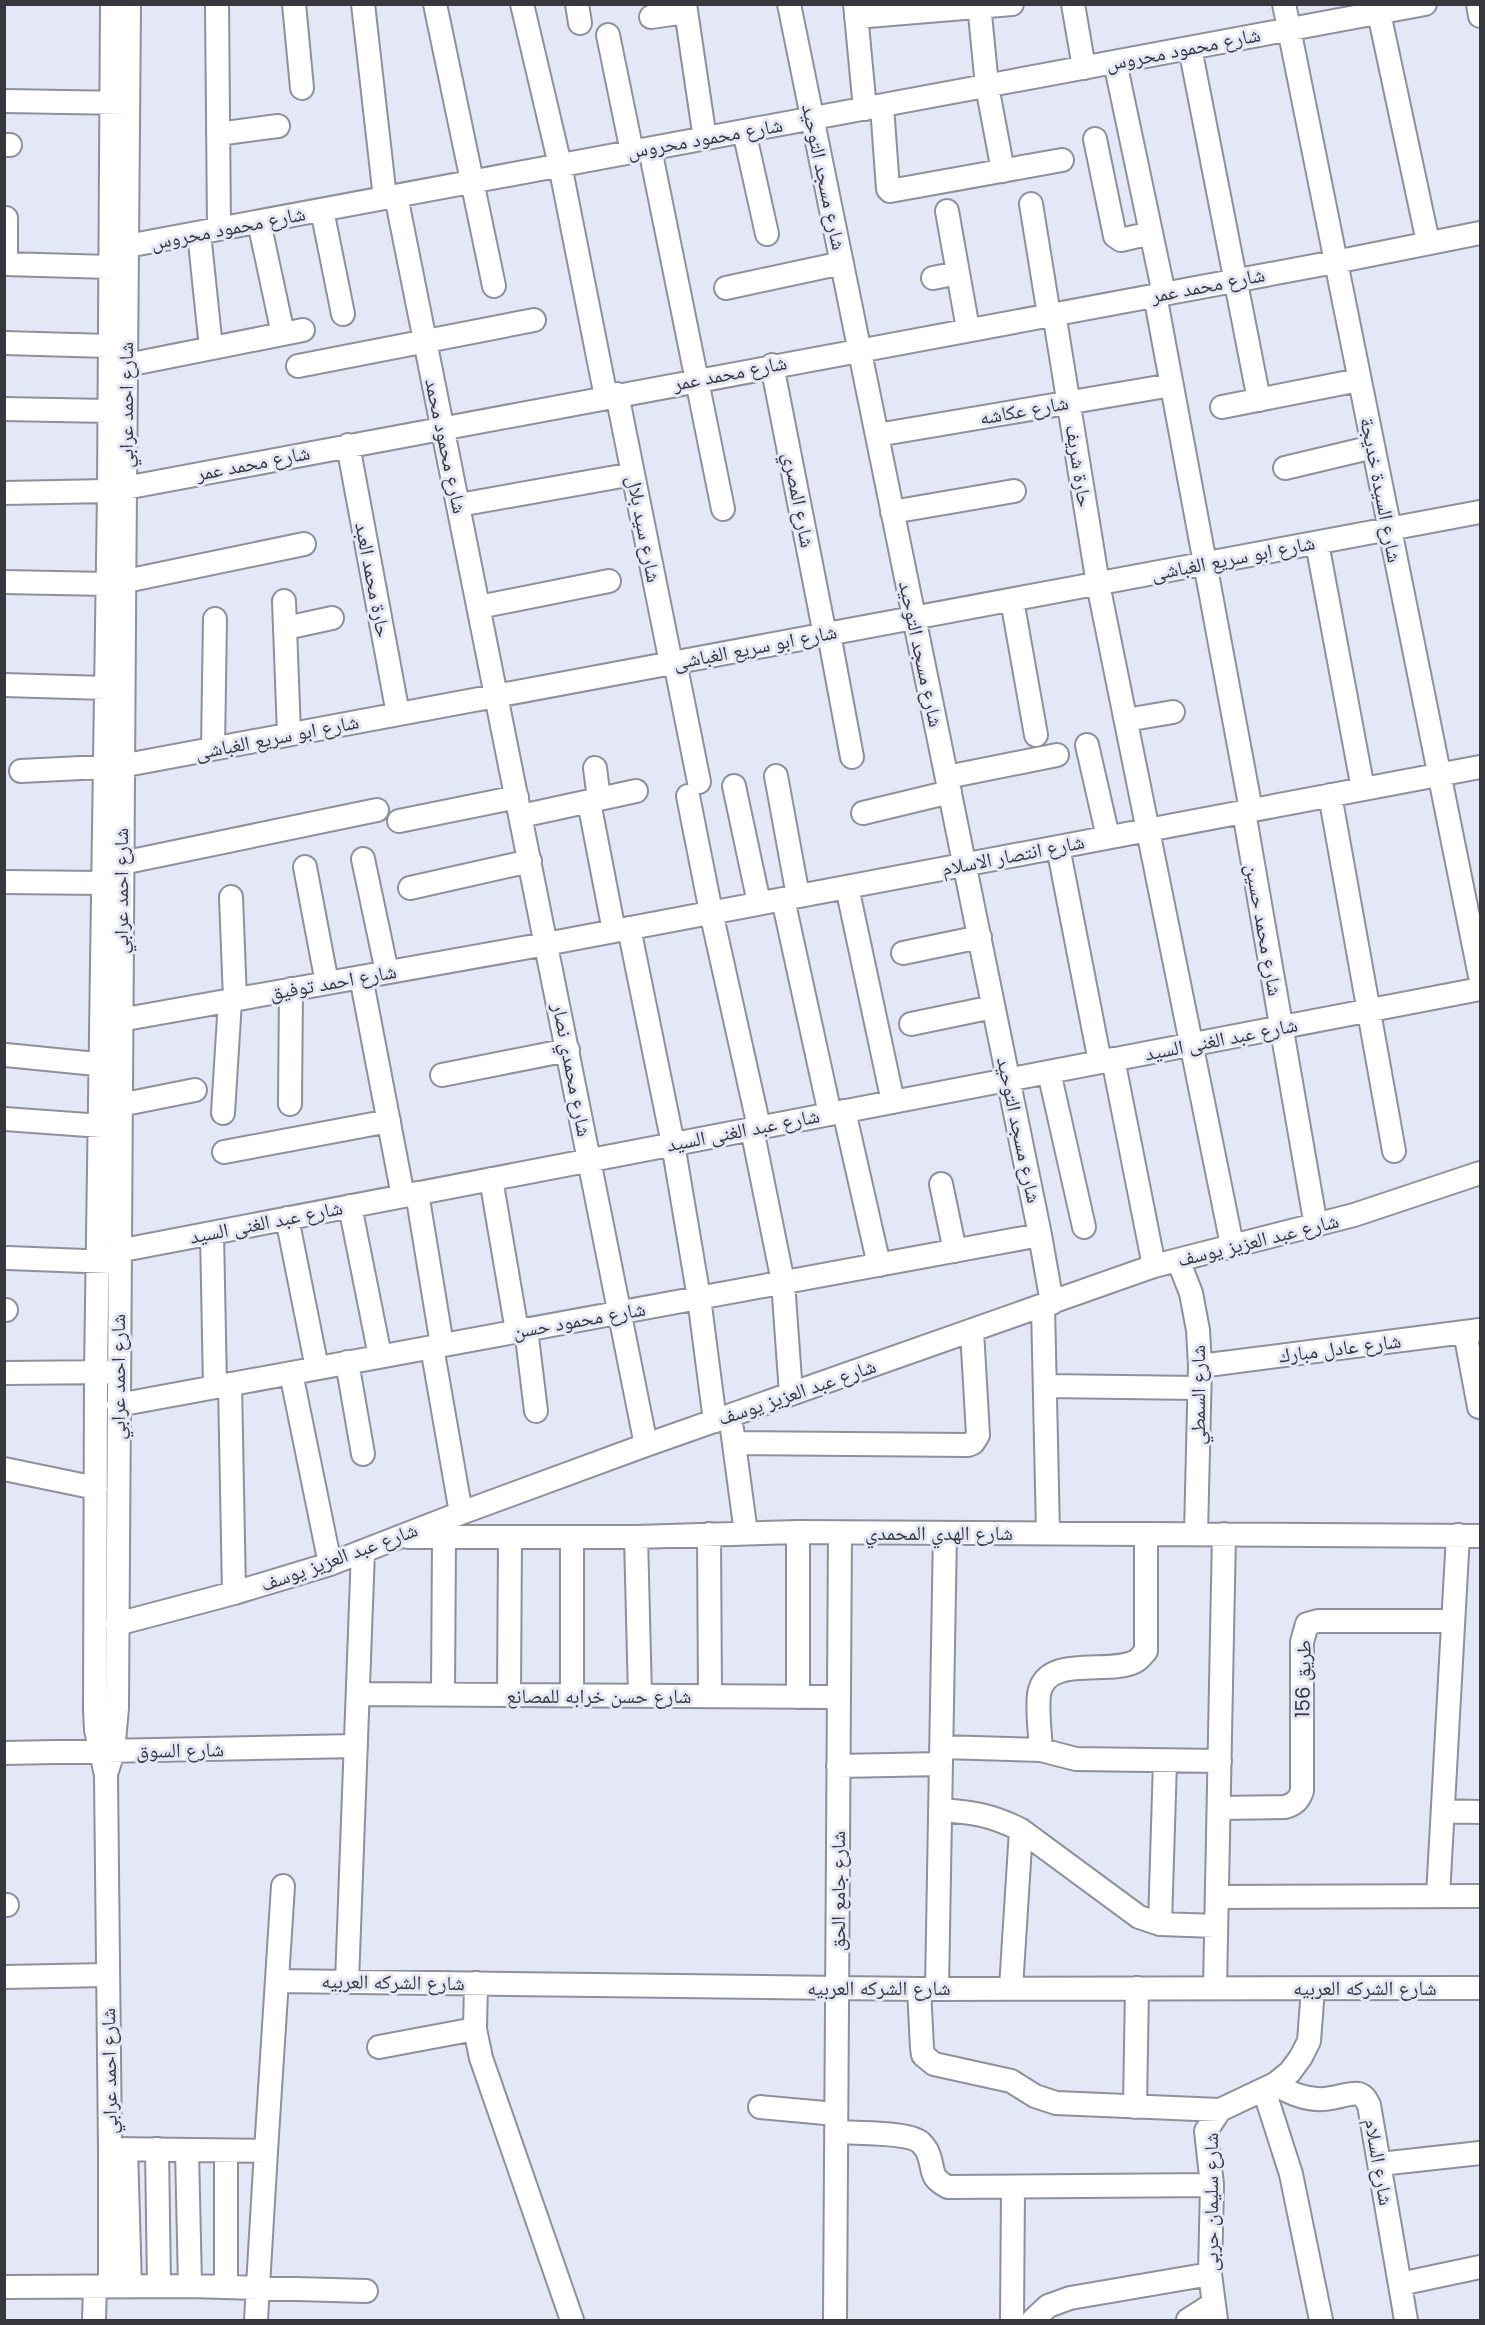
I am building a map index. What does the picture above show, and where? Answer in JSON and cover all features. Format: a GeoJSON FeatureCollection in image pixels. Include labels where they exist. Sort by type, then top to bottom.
{"type":"FeatureCollection","features":[{"type":"Feature","properties":{"kind":"street","name":"شارع احمد عرابي"},"geometry":{"type":"LineString","coordinates":[[106,1752],[95,1710],[96,1488],[107,1372],[112,1258],[111,1066],[103,883],[113,766],[117,489],[126,365],[127,246],[120,103],[112,4]]}},
{"type":"Feature","properties":{"kind":"street"},"geometry":{"type":"LineString","coordinates":[[123,4],[129,4]]}},
{"type":"Feature","properties":{"kind":"street","name":"شارع احمد عرابي"},"geometry":{"type":"LineString","coordinates":[[117,489],[108,411],[110,267],[120,103],[129,4]]}},
{"type":"Feature","properties":{"kind":"street"},"geometry":{"type":"LineString","coordinates":[[211,348],[209,231],[219,134],[217,4]]}},
{"type":"Feature","properties":{"kind":"street"},"geometry":{"type":"LineString","coordinates":[[294,4],[302,88]]}},
{"type":"Feature","properties":{"kind":"street","name":"شارع محمود محمد"},"geometry":{"type":"LineString","coordinates":[[363,4],[390,197],[459,505],[496,696]]}},
{"type":"Feature","properties":{"kind":"street"},"geometry":{"type":"LineString","coordinates":[[435,4],[494,286]]}},
{"type":"Feature","properties":{"kind":"street","name":"شارع سيد بلال"},"geometry":{"type":"LineString","coordinates":[[522,4],[612,395],[633,474],[673,663],[711,912],[755,1128],[783,1282],[791,1394]]}},
{"type":"Feature","properties":{"kind":"street","name":"شارع مسجد التوحيد"},"geometry":{"type":"LineString","coordinates":[[789,4],[1040,1235],[1048,1304],[1046,1386],[1048,1532]]}},
{"type":"Feature","properties":{"kind":"street"},"geometry":{"type":"LineString","coordinates":[[1012,4],[856,11],[888,189],[890,192],[1062,160]]}},
{"type":"Feature","properties":{"kind":"street"},"geometry":{"type":"LineString","coordinates":[[1073,4],[1084,68]]}},
{"type":"Feature","properties":{"kind":"street","name":"شارع السيدة خديجة"},"geometry":{"type":"LineString","coordinates":[[1284,4],[1480,976]]}},
{"type":"Feature","properties":{"kind":"street","name":"شارع محمود محروس"},"geometry":{"type":"LineString","coordinates":[[127,246],[1425,4]]}},
{"type":"Feature","properties":{"kind":"street"},"geometry":{"type":"LineString","coordinates":[[1478,4],[1480,16]]}},
{"type":"Feature","properties":{"kind":"street"},"geometry":{"type":"LineString","coordinates":[[979,6],[987,86],[1004,171]]}},
{"type":"Feature","properties":{"kind":"street"},"geometry":{"type":"LineString","coordinates":[[651,17],[685,8],[705,139]]}},
{"type":"Feature","properties":{"kind":"street"},"geometry":{"type":"LineString","coordinates":[[1379,13],[1428,243]]}},
{"type":"Feature","properties":{"kind":"street"},"geometry":{"type":"LineString","coordinates":[[608,35],[641,151],[696,380],[723,509]]}},
{"type":"Feature","properties":{"kind":"street"},"geometry":{"type":"LineString","coordinates":[[1190,48],[1259,400]]}},
{"type":"Feature","properties":{"kind":"street","name":"شارع محمد حسين"},"geometry":{"type":"LineString","coordinates":[[1115,62],[1151,233],[1172,385],[1206,563],[1281,1027],[1316,1226]]}},
{"type":"Feature","properties":{"kind":"street"},"geometry":{"type":"LineString","coordinates":[[4,101],[120,103]]}},
{"type":"Feature","properties":{"kind":"street"},"geometry":{"type":"LineString","coordinates":[[219,134],[278,126]]}},
{"type":"Feature","properties":{"kind":"street"},"geometry":{"type":"LineString","coordinates":[[744,131],[767,234]]}},
{"type":"Feature","properties":{"kind":"street"},"geometry":{"type":"LineString","coordinates":[[1095,139],[1115,236],[1121,240],[1151,233]]}},
{"type":"Feature","properties":{"kind":"street","name":"حارة شريف"},"geometry":{"type":"LineString","coordinates":[[1031,204],[1069,402],[1098,584],[1232,1245]]}},
{"type":"Feature","properties":{"kind":"street"},"geometry":{"type":"LineString","coordinates":[[322,210],[344,314]]}},
{"type":"Feature","properties":{"kind":"street"},"geometry":{"type":"LineString","coordinates":[[947,211],[968,329]]}},
{"type":"Feature","properties":{"kind":"street"},"geometry":{"type":"LineString","coordinates":[[6,218],[5,264],[110,267]]}},
{"type":"Feature","properties":{"kind":"street"},"geometry":{"type":"LineString","coordinates":[[126,365],[293,332],[260,222]]}},
{"type":"Feature","properties":{"kind":"street","name":"شارع محمد عمر"},"geometry":{"type":"LineString","coordinates":[[4,493],[117,489],[1480,233]]}},
{"type":"Feature","properties":{"kind":"street"},"geometry":{"type":"LineString","coordinates":[[726,288],[842,263]]}},
{"type":"Feature","properties":{"kind":"street"},"geometry":{"type":"LineString","coordinates":[[933,278],[958,273]]}},
{"type":"Feature","properties":{"kind":"street"},"geometry":{"type":"LineString","coordinates":[[298,366],[534,320]]}},
{"type":"Feature","properties":{"kind":"street"},"geometry":{"type":"LineString","coordinates":[[4,343],[109,346]]}},
{"type":"Feature","properties":{"kind":"street","name":"شارع المصري"},"geometry":{"type":"LineString","coordinates":[[772,365],[852,757]]}},
{"type":"Feature","properties":{"kind":"street"},"geometry":{"type":"LineString","coordinates":[[1222,407],[1359,380]]}},
{"type":"Feature","properties":{"kind":"street","name":"شارع عكاشه"},"geometry":{"type":"LineString","coordinates":[[877,435],[1172,385]]}},
{"type":"Feature","properties":{"kind":"street"},"geometry":{"type":"LineString","coordinates":[[4,409],[108,411]]}},
{"type":"Feature","properties":{"kind":"street","name":"حارة محمد العبد"},"geometry":{"type":"LineString","coordinates":[[348,445],[398,714]]}},
{"type":"Feature","properties":{"kind":"street"},"geometry":{"type":"LineString","coordinates":[[1285,468],[1373,447]]}},
{"type":"Feature","properties":{"kind":"street"},"geometry":{"type":"LineString","coordinates":[[459,505],[633,474]]}},
{"type":"Feature","properties":{"kind":"street"},"geometry":{"type":"LineString","coordinates":[[892,512],[1014,491]]}},
{"type":"Feature","properties":{"kind":"street","name":"شارع ابو سريع الغباشى"},"geometry":{"type":"LineString","coordinates":[[21,771],[113,766],[1480,512]]}},
{"type":"Feature","properties":{"kind":"street"},"geometry":{"type":"LineString","coordinates":[[1317,543],[1363,789]]}},
{"type":"Feature","properties":{"kind":"street"},"geometry":{"type":"LineString","coordinates":[[4,582],[116,582],[304,544]]}},
{"type":"Feature","properties":{"kind":"street"},"geometry":{"type":"LineString","coordinates":[[479,607],[609,581]]}},
{"type":"Feature","properties":{"kind":"street","name":"شارع احمد عرابي"},"geometry":{"type":"LineString","coordinates":[[110,1127],[120,1105],[111,1066],[120,1020],[122,863],[106,688],[116,582]]}},
{"type":"Feature","properties":{"kind":"street"},"geometry":{"type":"LineString","coordinates":[[1012,600],[1036,735]]}},
{"type":"Feature","properties":{"kind":"street"},"geometry":{"type":"LineString","coordinates":[[284,601],[289,734]]}},
{"type":"Feature","properties":{"kind":"street"},"geometry":{"type":"LineString","coordinates":[[286,628],[332,618]]}},
{"type":"Feature","properties":{"kind":"street"},"geometry":{"type":"LineString","coordinates":[[213,748],[214,619]]}},
{"type":"Feature","properties":{"kind":"street"},"geometry":{"type":"LineString","coordinates":[[4,685],[106,688]]}},
{"type":"Feature","properties":{"kind":"street","name":"شارع محمدي نصار"},"geometry":{"type":"LineString","coordinates":[[496,696],[646,1445]]}},
{"type":"Feature","properties":{"kind":"street"},"geometry":{"type":"LineString","coordinates":[[1126,720],[1173,712]]}},
{"type":"Feature","properties":{"kind":"street"},"geometry":{"type":"LineString","coordinates":[[1087,745],[1108,837]]}},
{"type":"Feature","properties":{"kind":"street"},"geometry":{"type":"LineString","coordinates":[[863,813],[948,784],[1057,755]]}},
{"type":"Feature","properties":{"kind":"street","name":"شارع انتصار الاسلام"},"geometry":{"type":"LineString","coordinates":[[546,944],[1480,767]]}},
{"type":"Feature","properties":{"kind":"street"},"geometry":{"type":"LineString","coordinates":[[595,768],[594,800],[621,929],[673,1144],[699,1298],[723,1418],[735,1443],[746,1533]]}},
{"type":"Feature","properties":{"kind":"street"},"geometry":{"type":"LineString","coordinates":[[776,776],[790,897],[837,1113],[879,1265]]}},
{"type":"Feature","properties":{"kind":"street"},"geometry":{"type":"LineString","coordinates":[[734,786],[759,903]]}},
{"type":"Feature","properties":{"kind":"street"},"geometry":{"type":"LineString","coordinates":[[399,821],[594,800],[636,791]]}},
{"type":"Feature","properties":{"kind":"street"},"geometry":{"type":"LineString","coordinates":[[1330,795],[1394,1151]]}},
{"type":"Feature","properties":{"kind":"street"},"geometry":{"type":"LineString","coordinates":[[122,863],[377,810]]}},
{"type":"Feature","properties":{"kind":"street"},"geometry":{"type":"LineString","coordinates":[[1058,847],[1154,1266]]}},
{"type":"Feature","properties":{"kind":"street"},"geometry":{"type":"LineString","coordinates":[[363,859],[387,972]]}},
{"type":"Feature","properties":{"kind":"street"},"geometry":{"type":"LineString","coordinates":[[410,888],[530,861]]}},
{"type":"Feature","properties":{"kind":"street"},"geometry":{"type":"LineString","coordinates":[[305,867],[327,983]]}},
{"type":"Feature","properties":{"kind":"street"},"geometry":{"type":"LineString","coordinates":[[4,882],[103,883]]}},
{"type":"Feature","properties":{"kind":"street"},"geometry":{"type":"LineString","coordinates":[[847,887],[893,1102]]}},
{"type":"Feature","properties":{"kind":"street"},"geometry":{"type":"LineString","coordinates":[[223,1113],[232,1000],[231,897]]}},
{"type":"Feature","properties":{"kind":"street"},"geometry":{"type":"LineString","coordinates":[[903,953],[980,938]]}},
{"type":"Feature","properties":{"kind":"street","name":"شارع احمد توفيق"},"geometry":{"type":"LineString","coordinates":[[120,1020],[546,944]]}},
{"type":"Feature","properties":{"kind":"street"},"geometry":{"type":"LineString","coordinates":[[361,977],[389,1121],[410,1194],[437,1346],[461,1513]]}},
{"type":"Feature","properties":{"kind":"street"},"geometry":{"type":"LineString","coordinates":[[290,1104],[291,989]]}},
{"type":"Feature","properties":{"kind":"street","name":"شارع عبد الغنى السيد"},"geometry":{"type":"LineString","coordinates":[[8,1258],[112,1258],[212,1233],[287,1218],[1480,989]]}},
{"type":"Feature","properties":{"kind":"street"},"geometry":{"type":"LineString","coordinates":[[911,1024],[993,1007]]}},
{"type":"Feature","properties":{"kind":"street"},"geometry":{"type":"LineString","coordinates":[[442,1075],[568,1050]]}},
{"type":"Feature","properties":{"kind":"street"},"geometry":{"type":"LineString","coordinates":[[6,1055],[111,1066]]}},
{"type":"Feature","properties":{"kind":"street"},"geometry":{"type":"LineString","coordinates":[[1049,1072],[1084,1227]]}},
{"type":"Feature","properties":{"kind":"street"},"geometry":{"type":"LineString","coordinates":[[120,1105],[195,1090]]}},
{"type":"Feature","properties":{"kind":"street"},"geometry":{"type":"LineString","coordinates":[[5,1119],[110,1127]]}},
{"type":"Feature","properties":{"kind":"street"},"geometry":{"type":"LineString","coordinates":[[225,1152],[389,1121]]}},
{"type":"Feature","properties":{"kind":"street","name":"شارع عبد العزيز يوسف"},"geometry":{"type":"LineString","coordinates":[[117,1624],[234,1593],[330,1564],[646,1445],[1154,1266],[1316,1226],[1480,1173]]}},
{"type":"Feature","properties":{"kind":"street"},"geometry":{"type":"LineString","coordinates":[[492,1179],[536,1411]]}},
{"type":"Feature","properties":{"kind":"street"},"geometry":{"type":"LineString","coordinates":[[941,1184],[955,1251]]}},
{"type":"Feature","properties":{"kind":"street"},"geometry":{"type":"LineString","coordinates":[[350,1206],[380,1356]]}},
{"type":"Feature","properties":{"kind":"street"},"geometry":{"type":"LineString","coordinates":[[287,1218],[317,1368]]}},
{"type":"Feature","properties":{"kind":"street"},"geometry":{"type":"LineString","coordinates":[[212,1233],[234,1593]]}},
{"type":"Feature","properties":{"kind":"street","name":"شارع محمود حسن"},"geometry":{"type":"LineString","coordinates":[[118,1405],[1040,1235]]}},
{"type":"Feature","properties":{"kind":"street","name":"شارع السمطي"},"geometry":{"type":"LineString","coordinates":[[1178,1260],[1191,1293],[1198,1330],[1200,1377],[1196,1534]]}},
{"type":"Feature","properties":{"kind":"street"},"geometry":{"type":"LineString","coordinates":[[735,1443],[956,1445],[973,1443],[978,1435],[972,1331]]}},
{"type":"Feature","properties":{"kind":"street"},"geometry":{"type":"LineString","coordinates":[[1473,1331],[1479,1407]]}},
{"type":"Feature","properties":{"kind":"street","name":"شارع عادل مبارك"},"geometry":{"type":"LineString","coordinates":[[1046,1386],[1200,1377],[1473,1331]]}},
{"type":"Feature","properties":{"kind":"street"},"geometry":{"type":"LineString","coordinates":[[347,1362],[363,1454]]}},
{"type":"Feature","properties":{"kind":"street","name":"شارع احمد عرابي"},"geometry":{"type":"LineString","coordinates":[[107,1372],[118,1405],[117,1708],[106,1752],[107,1975],[118,2149],[266,2151]]}},
{"type":"Feature","properties":{"kind":"street"},"geometry":{"type":"LineString","coordinates":[[4,1373],[107,1372]]}},
{"type":"Feature","properties":{"kind":"street"},"geometry":{"type":"LineString","coordinates":[[291,1373],[330,1564]]}},
{"type":"Feature","properties":{"kind":"street"},"geometry":{"type":"LineString","coordinates":[[4,1469],[96,1488]]}},
{"type":"Feature","properties":{"kind":"street"},"geometry":{"type":"LineString","coordinates":[[798,1532],[798,1697]]}},
{"type":"Feature","properties":{"kind":"street","name":"شارع الهدي المحمدي"},"geometry":{"type":"LineString","coordinates":[[398,1537],[444,1539],[636,1537],[798,1532],[1480,1536]]}},
{"type":"Feature","properties":{"kind":"street","name":"شارع جامع الحق"},"geometry":{"type":"LineString","coordinates":[[835,2320],[840,1533]]}},
{"type":"Feature","properties":{"kind":"street"},"geometry":{"type":"LineString","coordinates":[[945,1533],[940,1810],[922,2048],[928,2061],[1011,2081],[1035,2096],[1056,2103],[1220,2110]]}},
{"type":"Feature","properties":{"kind":"street"},"geometry":{"type":"LineString","coordinates":[[709,1534],[710,1696]]}},
{"type":"Feature","properties":{"kind":"street"},"geometry":{"type":"LineString","coordinates":[[1215,1988],[1224,1534]]}},
{"type":"Feature","properties":{"kind":"street"},"geometry":{"type":"LineString","coordinates":[[1041,1750],[1039,1695],[1043,1683],[1052,1674],[1063,1670],[1126,1664],[1138,1660],[1146,1651],[1146,1535]]}},
{"type":"Feature","properties":{"kind":"street"},"geometry":{"type":"LineString","coordinates":[[1438,1896],[1458,1535]]}},
{"type":"Feature","properties":{"kind":"street"},"geometry":{"type":"LineString","coordinates":[[572,1537],[572,1695]]}},
{"type":"Feature","properties":{"kind":"street"},"geometry":{"type":"LineString","coordinates":[[636,1537],[640,1696]]}},
{"type":"Feature","properties":{"kind":"street"},"geometry":{"type":"LineString","coordinates":[[509,1695],[510,1538]]}},
{"type":"Feature","properties":{"kind":"street"},"geometry":{"type":"LineString","coordinates":[[443,1694],[444,1539]]}},
{"type":"Feature","properties":{"kind":"street"},"geometry":{"type":"LineString","coordinates":[[347,1982],[363,1551]]}},
{"type":"Feature","properties":{"kind":"street","name":"طريق 156"},"geometry":{"type":"LineString","coordinates":[[1219,1808],[1285,1807],[1293,1805],[1299,1799],[1302,1791],[1302,1642],[1307,1624],[1318,1621],[1453,1621]]}},
{"type":"Feature","properties":{"kind":"street","name":"شارع حسن خرابه للمصانع"},"geometry":{"type":"LineString","coordinates":[[358,1694],[839,1697]]}},
{"type":"Feature","properties":{"kind":"street","name":"شارع السوق"},"geometry":{"type":"LineString","coordinates":[[4,1753],[356,1746]]}},
{"type":"Feature","properties":{"kind":"street"},"geometry":{"type":"LineString","coordinates":[[838,1766],[941,1756],[1041,1750],[1076,1759],[1220,1761]]}},
{"type":"Feature","properties":{"kind":"street"},"geometry":{"type":"LineString","coordinates":[[1160,1924],[1164,1761]]}},
{"type":"Feature","properties":{"kind":"street"},"geometry":{"type":"LineString","coordinates":[[940,1810],[977,1813],[1000,1819],[1021,1830],[1139,1917],[1160,1924],[1216,1926]]}},
{"type":"Feature","properties":{"kind":"street"},"geometry":{"type":"LineString","coordinates":[[1443,1810],[1480,1812]]}},
{"type":"Feature","properties":{"kind":"street"},"geometry":{"type":"LineString","coordinates":[[1011,1988],[1021,1830]]}},
{"type":"Feature","properties":{"kind":"street"},"geometry":{"type":"LineString","coordinates":[[256,2320],[283,1886]]}},
{"type":"Feature","properties":{"kind":"street"},"geometry":{"type":"LineString","coordinates":[[1217,1897],[1480,1896]]}},
{"type":"Feature","properties":{"kind":"street"},"geometry":{"type":"LineString","coordinates":[[4,1977],[107,1975]]}},
{"type":"Feature","properties":{"kind":"street","name":"شارع الشركه العربيه"},"geometry":{"type":"LineString","coordinates":[[277,1981],[928,1989],[1480,1988]]}},
{"type":"Feature","properties":{"kind":"street"},"geometry":{"type":"LineString","coordinates":[[476,1983],[476,2030],[485,2071],[573,2320]]}},
{"type":"Feature","properties":{"kind":"street"},"geometry":{"type":"LineString","coordinates":[[1135,2107],[1137,1988]]}},
{"type":"Feature","properties":{"kind":"street","name":"شارع سليمان حربى"},"geometry":{"type":"LineString","coordinates":[[1214,2312],[1210,2274],[1212,2185],[1206,2131],[1220,2110],[1270,2087],[1290,2072],[1309,2041],[1313,1989]]}},
{"type":"Feature","properties":{"kind":"street"},"geometry":{"type":"LineString","coordinates":[[379,2047],[476,2030]]}},
{"type":"Feature","properties":{"kind":"street"},"geometry":{"type":"LineString","coordinates":[[1270,2087],[1291,2174],[1321,2320]]}},
{"type":"Feature","properties":{"kind":"street","name":"شارع السلام"},"geometry":{"type":"LineString","coordinates":[[1270,2087],[1312,2098],[1328,2099],[1358,2094],[1364,2097],[1371,2114],[1406,2320]]}},
{"type":"Feature","properties":{"kind":"street"},"geometry":{"type":"LineString","coordinates":[[760,2107],[907,2136],[920,2142],[928,2153],[932,2173],[938,2182],[948,2187],[1212,2185]]}},
{"type":"Feature","properties":{"kind":"street"},"geometry":{"type":"LineString","coordinates":[[94,2320],[112,2286],[118,2149]]}},
{"type":"Feature","properties":{"kind":"street"},"geometry":{"type":"LineString","coordinates":[[157,2150],[159,2286]]}},
{"type":"Feature","properties":{"kind":"street"},"geometry":{"type":"LineString","coordinates":[[188,2150],[189,2286]]}},
{"type":"Feature","properties":{"kind":"street"},"geometry":{"type":"LineString","coordinates":[[226,2151],[226,2287]]}},
{"type":"Feature","properties":{"kind":"street"},"geometry":{"type":"LineString","coordinates":[[1380,2164],[1480,2153]]}},
{"type":"Feature","properties":{"kind":"street"},"geometry":{"type":"LineString","coordinates":[[1011,2320],[1013,2187]]}},
{"type":"Feature","properties":{"kind":"street"},"geometry":{"type":"LineString","coordinates":[[1400,2284],[1480,2267]]}},
{"type":"Feature","properties":{"kind":"street"},"geometry":{"type":"LineString","coordinates":[[1043,2316],[1070,2298],[1210,2274]]}},
{"type":"Feature","properties":{"kind":"street"},"geometry":{"type":"LineString","coordinates":[[4,2287],[189,2286],[366,2291]]}},
{"type":"Feature","properties":{"kind":"street"},"geometry":{"type":"LineString","coordinates":[[1188,2320],[1214,2312]]}}]}
